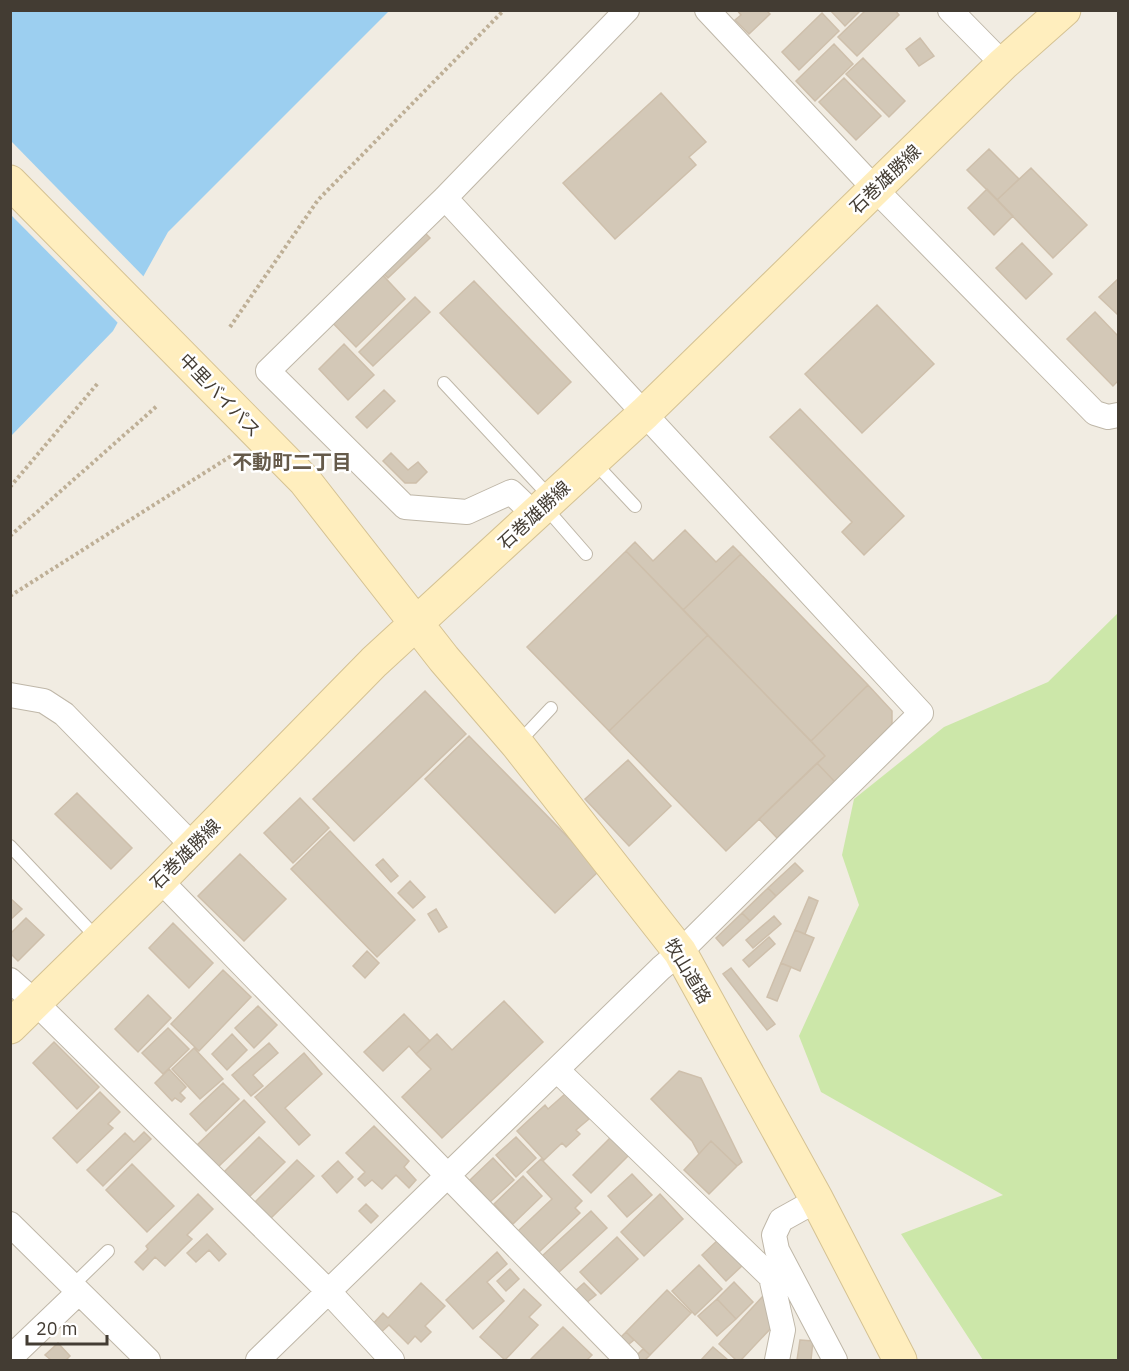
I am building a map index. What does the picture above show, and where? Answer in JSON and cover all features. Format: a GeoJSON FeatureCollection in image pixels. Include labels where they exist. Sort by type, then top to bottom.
{"type":"FeatureCollection","features":[{"type":"Feature","properties":{"kind":"street"},"geometry":{"type":"LineString","coordinates":[[544,507],[511,492],[467,512],[405,507],[268,370],[445,198],[627,10]]}},
{"type":"Feature","properties":{"kind":"street"},"geometry":{"type":"LineString","coordinates":[[707,10],[875,189],[1095,413],[1108,417],[1119,415]]}},
{"type":"Feature","properties":{"kind":"street"},"geometry":{"type":"LineString","coordinates":[[950,10],[1003,64]]}},
{"type":"Feature","properties":{"kind":"street","name":"石巻雄勝線"},"geometry":{"type":"LineString","coordinates":[[10,1027],[160,880],[416,621],[645,413],[1003,64],[1064,10]]}},
{"type":"Feature","properties":{"kind":"street","name":"中里バイパス"},"geometry":{"type":"LineString","coordinates":[[10,182],[305,481],[416,621]]}},
{"type":"Feature","properties":{"kind":"street"},"geometry":{"type":"LineString","coordinates":[[258,1360],[330,1293],[446,1176],[680,952],[921,713],[445,198]]}},
{"type":"Feature","properties":{"kind":"street","name":"牧山道路"},"geometry":{"type":"LineString","coordinates":[[416,621],[444,658],[517,744],[680,952],[817,1200],[900,1360]]}},
{"type":"Feature","properties":{"kind":"street"},"geometry":{"type":"LineString","coordinates":[[10,695],[44,701],[64,714],[193,846]]}},
{"type":"Feature","properties":{"kind":"street"},"geometry":{"type":"LineString","coordinates":[[160,880],[627,1360]]}},
{"type":"Feature","properties":{"kind":"street"},"geometry":{"type":"LineString","coordinates":[[10,980],[330,1293],[392,1360]]}},
{"type":"Feature","properties":{"kind":"street"},"geometry":{"type":"LineString","coordinates":[[556,1070],[771,1277],[783,1330],[777,1360]]}},
{"type":"Feature","properties":{"kind":"street"},"geometry":{"type":"LineString","coordinates":[[817,1200],[781,1220],[774,1235],[777,1250],[835,1360]]}},
{"type":"Feature","properties":{"kind":"street"},"geometry":{"type":"LineString","coordinates":[[10,1224],[148,1360]]}},
{"type":"Feature","properties":{"kind":"street"},"geometry":{"type":"LineString","coordinates":[[10,1358],[76,1289]]}},
{"type":"Feature","properties":{"kind":"lane"},"geometry":{"type":"LineString","coordinates":[[444,383],[544,507],[586,554]]}},
{"type":"Feature","properties":{"kind":"lane"},"geometry":{"type":"LineString","coordinates":[[593,460],[635,506]]}},
{"type":"Feature","properties":{"kind":"lane"},"geometry":{"type":"LineString","coordinates":[[517,744],[551,708]]}},
{"type":"Feature","properties":{"kind":"lane"},"geometry":{"type":"LineString","coordinates":[[10,846],[98,939]]}},
{"type":"Feature","properties":{"kind":"lane"},"geometry":{"type":"LineString","coordinates":[[76,1289],[108,1251]]}},
{"type":"Feature","properties":{"kind":"path"},"geometry":{"type":"LineString","coordinates":[[230,327],[318,200],[504,10]]}},
{"type":"Feature","properties":{"kind":"path"},"geometry":{"type":"LineString","coordinates":[[10,487],[98,383]]}},
{"type":"Feature","properties":{"kind":"path"},"geometry":{"type":"LineString","coordinates":[[10,537],[158,405]]}},
{"type":"Feature","properties":{"kind":"path"},"geometry":{"type":"LineString","coordinates":[[10,596],[231,456]]}},
{"type":"Feature","properties":{"kind":"green space"},"geometry":{"type":"Polygon","coordinates":[[[1118,613],[1118,1360],[983,1360],[901,1234],[1003,1195],[821,1092],[799,1036],[859,905],[842,855],[854,799],[944,727],[1048,682],[1118,613]]]}},
{"type":"Feature","properties":{"kind":"water"},"geometry":{"type":"Polygon","coordinates":[[[11,11],[389,11],[168,232],[113,331],[11,436],[11,11]]]}},
{"type":"Feature","properties":{"kind":"pier"},"geometry":{"type":"Polygon","coordinates":[[[11,141],[146,279],[120,325],[11,215],[11,141]]]}},
{"type":"Feature","properties":{"kind":"building"},"geometry":{"type":"Polygon","coordinates":[[[737,10],[766,10],[770,14],[749,34],[735,20],[741,15],[737,10]]]}},
{"type":"Feature","properties":{"kind":"building"},"geometry":{"type":"Polygon","coordinates":[[[830,10],[861,10],[845,26],[830,10]]]}},
{"type":"Feature","properties":{"kind":"building"},"geometry":{"type":"Polygon","coordinates":[[[866,10],[895,10],[899,15],[857,56],[838,37],[866,10]]]}},
{"type":"Feature","properties":{"kind":"building"},"geometry":{"type":"Polygon","coordinates":[[[822,13],[839,31],[799,70],[782,52],[822,13]]]}},
{"type":"Feature","properties":{"kind":"building"},"geometry":{"type":"Polygon","coordinates":[[[920,38],[934,56],[919,66],[906,49],[920,38]]]}},
{"type":"Feature","properties":{"kind":"building"},"geometry":{"type":"Polygon","coordinates":[[[834,44],[853,64],[815,101],[796,81],[834,44]]]}},
{"type":"Feature","properties":{"kind":"building"},"geometry":{"type":"Polygon","coordinates":[[[863,58],[905,101],[889,117],[846,74],[863,58]]]}},
{"type":"Feature","properties":{"kind":"building"},"geometry":{"type":"Polygon","coordinates":[[[844,78],[881,116],[856,140],[819,102],[844,78]]]}},
{"type":"Feature","properties":{"kind":"building"},"geometry":{"type":"Polygon","coordinates":[[[661,93],[706,142],[689,157],[696,165],[615,239],[563,183],[661,93]]]}},
{"type":"Feature","properties":{"kind":"building"},"geometry":{"type":"Polygon","coordinates":[[[989,149],[1019,179],[997,200],[967,170],[989,149]]]}},
{"type":"Feature","properties":{"kind":"building"},"geometry":{"type":"Polygon","coordinates":[[[1031,168],[1087,225],[1053,258],[997,200],[1031,168]]]}},
{"type":"Feature","properties":{"kind":"building"},"geometry":{"type":"Polygon","coordinates":[[[987,189],[1013,216],[994,235],[968,208],[987,189]]]}},
{"type":"Feature","properties":{"kind":"building"},"geometry":{"type":"Polygon","coordinates":[[[421,229],[430,238],[388,278],[379,269],[421,229]]]}},
{"type":"Feature","properties":{"kind":"building"},"geometry":{"type":"Polygon","coordinates":[[[1022,243],[1052,274],[1026,299],[996,268],[1022,243]]]}},
{"type":"Feature","properties":{"kind":"building"},"geometry":{"type":"Polygon","coordinates":[[[378,270],[405,299],[356,347],[328,318],[378,270]]]}},
{"type":"Feature","properties":{"kind":"building"},"geometry":{"type":"Polygon","coordinates":[[[1118,279],[1118,313],[1117,314],[1099,297],[1118,279]]]}},
{"type":"Feature","properties":{"kind":"building"},"geometry":{"type":"Polygon","coordinates":[[[474,281],[571,382],[538,414],[440,313],[474,281]]]}},
{"type":"Feature","properties":{"kind":"building"},"geometry":{"type":"Polygon","coordinates":[[[415,297],[430,312],[373,366],[359,352],[415,297]]]}},
{"type":"Feature","properties":{"kind":"building"},"geometry":{"type":"Polygon","coordinates":[[[877,305],[934,364],[862,433],[805,374],[877,305]]]}},
{"type":"Feature","properties":{"kind":"building"},"geometry":{"type":"Polygon","coordinates":[[[1095,312],[1118,336],[1118,381],[1113,386],[1067,339],[1095,312]]]}},
{"type":"Feature","properties":{"kind":"building"},"geometry":{"type":"Polygon","coordinates":[[[344,344],[374,375],[348,400],[319,369],[344,344]]]}},
{"type":"Feature","properties":{"kind":"building"},"geometry":{"type":"Polygon","coordinates":[[[384,390],[395,401],[367,428],[356,417],[384,390]]]}},
{"type":"Feature","properties":{"kind":"building"},"geometry":{"type":"Polygon","coordinates":[[[800,409],[904,516],[864,555],[842,532],[852,522],[770,437],[800,409]]]}},
{"type":"Feature","properties":{"kind":"building"},"geometry":{"type":"Polygon","coordinates":[[[391,453],[408,470],[418,462],[427,472],[416,483],[405,483],[383,461],[391,453]]]}},
{"type":"Feature","properties":{"kind":"building"},"geometry":{"type":"Polygon","coordinates":[[[685,530],[716,562],[733,546],[741,554],[683,610],[626,551],[635,542],[653,561],[685,530]]]}},
{"type":"Feature","properties":{"kind":"building"},"geometry":{"type":"Polygon","coordinates":[[[626,551],[708,635],[609,731],[527,647],[626,551]]]}},
{"type":"Feature","properties":{"kind":"building"},"geometry":{"type":"Polygon","coordinates":[[[741,554],[868,685],[811,741],[683,610],[741,554]]]}},
{"type":"Feature","properties":{"kind":"building"},"geometry":{"type":"Polygon","coordinates":[[[708,635],[825,756],[726,851],[609,731],[708,635]]]}},
{"type":"Feature","properties":{"kind":"building"},"geometry":{"type":"Polygon","coordinates":[[[868,685],[892,711],[892,724],[835,782],[817,763],[825,756],[811,741],[868,685]]]}},
{"type":"Feature","properties":{"kind":"building"},"geometry":{"type":"Polygon","coordinates":[[[425,691],[466,734],[354,841],[313,799],[425,691]]]}},
{"type":"Feature","properties":{"kind":"building"},"geometry":{"type":"Polygon","coordinates":[[[469,736],[600,870],[555,913],[425,779],[469,736]]]}},
{"type":"Feature","properties":{"kind":"building"},"geometry":{"type":"Polygon","coordinates":[[[628,760],[671,806],[629,846],[585,799],[628,760]]]}},
{"type":"Feature","properties":{"kind":"building"},"geometry":{"type":"Polygon","coordinates":[[[817,763],[835,782],[777,838],[759,819],[817,763]]]}},
{"type":"Feature","properties":{"kind":"building"},"geometry":{"type":"Polygon","coordinates":[[[77,793],[132,848],[111,869],[55,814],[77,793]]]}},
{"type":"Feature","properties":{"kind":"building"},"geometry":{"type":"Polygon","coordinates":[[[300,798],[329,828],[293,863],[264,833],[300,798]]]}},
{"type":"Feature","properties":{"kind":"building"},"geometry":{"type":"Polygon","coordinates":[[[330,831],[415,920],[377,957],[291,869],[330,831]]]}},
{"type":"Feature","properties":{"kind":"building"},"geometry":{"type":"Polygon","coordinates":[[[240,854],[286,899],[244,941],[198,896],[240,854]]]}},
{"type":"Feature","properties":{"kind":"building"},"geometry":{"type":"Polygon","coordinates":[[[383,859],[398,876],[391,882],[376,865],[383,859]]]}},
{"type":"Feature","properties":{"kind":"building"},"geometry":{"type":"Polygon","coordinates":[[[795,863],[803,871],[776,896],[768,888],[795,863]]]}},
{"type":"Feature","properties":{"kind":"building"},"geometry":{"type":"Polygon","coordinates":[[[410,881],[425,897],[413,908],[398,893],[410,881]]]}},
{"type":"Feature","properties":{"kind":"building"},"geometry":{"type":"Polygon","coordinates":[[[768,888],[776,896],[750,921],[742,913],[768,888]]]}},
{"type":"Feature","properties":{"kind":"building"},"geometry":{"type":"Polygon","coordinates":[[[809,897],[818,901],[805,934],[795,930],[809,897]]]}},
{"type":"Feature","properties":{"kind":"building"},"geometry":{"type":"Polygon","coordinates":[[[10,898],[22,909],[10,920],[10,898]]]}},
{"type":"Feature","properties":{"kind":"building"},"geometry":{"type":"Polygon","coordinates":[[[436,909],[447,927],[439,932],[428,914],[436,909]]]}},
{"type":"Feature","properties":{"kind":"building"},"geometry":{"type":"Polygon","coordinates":[[[742,913],[750,921],[723,946],[716,938],[742,913]]]}},
{"type":"Feature","properties":{"kind":"building"},"geometry":{"type":"Polygon","coordinates":[[[774,916],[781,924],[753,948],[746,940],[774,916]]]}},
{"type":"Feature","properties":{"kind":"building"},"geometry":{"type":"Polygon","coordinates":[[[26,918],[44,935],[18,961],[10,953],[10,934],[26,918]]]}},
{"type":"Feature","properties":{"kind":"building"},"geometry":{"type":"Polygon","coordinates":[[[173,923],[213,963],[189,988],[149,948],[173,923]]]}},
{"type":"Feature","properties":{"kind":"building"},"geometry":{"type":"Polygon","coordinates":[[[795,930],[814,938],[800,971],[781,963],[795,930]]]}},
{"type":"Feature","properties":{"kind":"building"},"geometry":{"type":"Polygon","coordinates":[[[769,937],[775,944],[749,967],[743,960],[769,937]]]}},
{"type":"Feature","properties":{"kind":"building"},"geometry":{"type":"Polygon","coordinates":[[[367,951],[379,963],[365,978],[353,966],[367,951]]]}},
{"type":"Feature","properties":{"kind":"building"},"geometry":{"type":"Polygon","coordinates":[[[781,963],[791,967],[777,1001],[767,997],[781,963]]]}},
{"type":"Feature","properties":{"kind":"building"},"geometry":{"type":"Polygon","coordinates":[[[731,968],[775,1024],[767,1030],[723,974],[731,968]]]}},
{"type":"Feature","properties":{"kind":"building"},"geometry":{"type":"Polygon","coordinates":[[[223,970],[251,997],[199,1051],[171,1024],[223,970]]]}},
{"type":"Feature","properties":{"kind":"building"},"geometry":{"type":"Polygon","coordinates":[[[148,995],[171,1018],[138,1052],[115,1029],[148,995]]]}},
{"type":"Feature","properties":{"kind":"building"},"geometry":{"type":"Polygon","coordinates":[[[504,1001],[543,1042],[442,1138],[402,1097],[431,1069],[416,1054],[437,1034],[452,1050],[504,1001]]]}},
{"type":"Feature","properties":{"kind":"building"},"geometry":{"type":"Polygon","coordinates":[[[258,1006],[277,1025],[254,1048],[235,1028],[258,1006]]]}},
{"type":"Feature","properties":{"kind":"building"},"geometry":{"type":"Polygon","coordinates":[[[404,1014],[430,1041],[416,1054],[409,1046],[383,1071],[364,1052],[404,1014]]]}},
{"type":"Feature","properties":{"kind":"building"},"geometry":{"type":"Polygon","coordinates":[[[168,1028],[189,1049],[163,1074],[142,1053],[168,1028]]]}},
{"type":"Feature","properties":{"kind":"building"},"geometry":{"type":"Polygon","coordinates":[[[232,1034],[247,1050],[227,1070],[212,1054],[232,1034]]]}},
{"type":"Feature","properties":{"kind":"building"},"geometry":{"type":"Polygon","coordinates":[[[54,1042],[99,1087],[77,1109],[33,1063],[54,1042]]]}},
{"type":"Feature","properties":{"kind":"building"},"geometry":{"type":"Polygon","coordinates":[[[269,1043],[278,1053],[253,1075],[263,1086],[251,1096],[232,1075],[269,1043]]]}},
{"type":"Feature","properties":{"kind":"building"},"geometry":{"type":"Polygon","coordinates":[[[194,1048],[223,1079],[200,1099],[172,1069],[194,1048]]]}},
{"type":"Feature","properties":{"kind":"building"},"geometry":{"type":"Polygon","coordinates":[[[304,1053],[322,1074],[285,1108],[310,1135],[299,1145],[255,1097],[304,1053]]]}},
{"type":"Feature","properties":{"kind":"building"},"geometry":{"type":"Polygon","coordinates":[[[169,1069],[186,1087],[180,1093],[185,1098],[181,1102],[175,1098],[172,1101],[155,1083],[169,1069]]]}},
{"type":"Feature","properties":{"kind":"building"},"geometry":{"type":"Polygon","coordinates":[[[679,1071],[701,1078],[742,1162],[737,1166],[711,1141],[699,1154],[692,1141],[651,1099],[679,1071]]]}},
{"type":"Feature","properties":{"kind":"building"},"geometry":{"type":"Polygon","coordinates":[[[223,1083],[239,1099],[206,1131],[190,1114],[223,1083]]]}},
{"type":"Feature","properties":{"kind":"building"},"geometry":{"type":"Polygon","coordinates":[[[100,1092],[120,1112],[108,1124],[113,1128],[77,1163],[53,1138],[100,1092]]]}},
{"type":"Feature","properties":{"kind":"building"},"geometry":{"type":"Polygon","coordinates":[[[565,1094],[589,1119],[576,1130],[580,1134],[566,1147],[562,1143],[544,1160],[517,1131],[545,1105],[548,1109],[565,1094]]]}},
{"type":"Feature","properties":{"kind":"building"},"geometry":{"type":"Polygon","coordinates":[[[244,1100],[265,1122],[218,1167],[197,1145],[244,1100]]]}},
{"type":"Feature","properties":{"kind":"building"},"geometry":{"type":"Polygon","coordinates":[[[374,1126],[409,1161],[404,1167],[416,1180],[409,1188],[396,1175],[382,1189],[372,1180],[365,1186],[358,1179],[365,1172],[346,1153],[374,1126]]]}},
{"type":"Feature","properties":{"kind":"building"},"geometry":{"type":"Polygon","coordinates":[[[144,1132],[151,1139],[103,1186],[87,1170],[125,1133],[134,1142],[144,1132]]]}},
{"type":"Feature","properties":{"kind":"building"},"geometry":{"type":"Polygon","coordinates":[[[613,1135],[631,1153],[591,1193],[573,1175],[613,1135]]]}},
{"type":"Feature","properties":{"kind":"building"},"geometry":{"type":"Polygon","coordinates":[[[259,1137],[285,1162],[247,1199],[222,1174],[259,1137]]]}},
{"type":"Feature","properties":{"kind":"building"},"geometry":{"type":"Polygon","coordinates":[[[516,1137],[536,1158],[516,1177],[496,1155],[516,1137]]]}},
{"type":"Feature","properties":{"kind":"building"},"geometry":{"type":"Polygon","coordinates":[[[711,1141],[737,1166],[709,1194],[684,1170],[711,1141]]]}},
{"type":"Feature","properties":{"kind":"building"},"geometry":{"type":"Polygon","coordinates":[[[493,1158],[514,1180],[490,1202],[470,1180],[493,1158]]]}},
{"type":"Feature","properties":{"kind":"building"},"geometry":{"type":"Polygon","coordinates":[[[541,1159],[582,1201],[575,1208],[580,1213],[538,1253],[517,1232],[552,1199],[527,1172],[541,1159]]]}},
{"type":"Feature","properties":{"kind":"building"},"geometry":{"type":"Polygon","coordinates":[[[297,1160],[314,1176],[269,1220],[253,1204],[297,1160]]]}},
{"type":"Feature","properties":{"kind":"building"},"geometry":{"type":"Polygon","coordinates":[[[338,1161],[353,1177],[337,1193],[322,1176],[338,1161]]]}},
{"type":"Feature","properties":{"kind":"building"},"geometry":{"type":"Polygon","coordinates":[[[132,1164],[174,1206],[147,1232],[106,1190],[132,1164]]]}},
{"type":"Feature","properties":{"kind":"building"},"geometry":{"type":"Polygon","coordinates":[[[632,1174],[652,1195],[627,1217],[608,1196],[632,1174]]]}},
{"type":"Feature","properties":{"kind":"building"},"geometry":{"type":"Polygon","coordinates":[[[523,1176],[542,1196],[513,1224],[494,1204],[523,1176]]]}},
{"type":"Feature","properties":{"kind":"building"},"geometry":{"type":"Polygon","coordinates":[[[198,1194],[213,1209],[187,1235],[192,1239],[165,1266],[155,1257],[143,1270],[135,1262],[148,1249],[146,1246],[198,1194]]]}},
{"type":"Feature","properties":{"kind":"building"},"geometry":{"type":"Polygon","coordinates":[[[660,1194],[683,1219],[644,1256],[621,1232],[660,1194]]]}},
{"type":"Feature","properties":{"kind":"building"},"geometry":{"type":"Polygon","coordinates":[[[366,1204],[378,1216],[371,1223],[359,1211],[366,1204]]]}},
{"type":"Feature","properties":{"kind":"building"},"geometry":{"type":"Polygon","coordinates":[[[591,1211],[607,1228],[558,1273],[542,1256],[591,1211]]]}},
{"type":"Feature","properties":{"kind":"building"},"geometry":{"type":"Polygon","coordinates":[[[207,1234],[226,1254],[219,1261],[209,1250],[196,1262],[187,1253],[207,1234]]]}},
{"type":"Feature","properties":{"kind":"building"},"geometry":{"type":"Polygon","coordinates":[[[617,1237],[638,1259],[601,1294],[580,1272],[617,1237]]]}},
{"type":"Feature","properties":{"kind":"building"},"geometry":{"type":"Polygon","coordinates":[[[720,1238],[744,1264],[726,1281],[702,1255],[720,1238]]]}},
{"type":"Feature","properties":{"kind":"building"},"geometry":{"type":"Polygon","coordinates":[[[497,1252],[507,1264],[487,1282],[504,1301],[473,1329],[446,1300],[497,1252]]]}},
{"type":"Feature","properties":{"kind":"building"},"geometry":{"type":"Polygon","coordinates":[[[699,1265],[722,1289],[695,1315],[672,1291],[699,1265]]]}},
{"type":"Feature","properties":{"kind":"building"},"geometry":{"type":"Polygon","coordinates":[[[510,1269],[519,1279],[506,1291],[497,1281],[510,1269]]]}},
{"type":"Feature","properties":{"kind":"building"},"geometry":{"type":"Polygon","coordinates":[[[734,1282],[753,1302],[736,1319],[717,1299],[734,1282]]]}},
{"type":"Feature","properties":{"kind":"building"},"geometry":{"type":"Polygon","coordinates":[[[421,1283],[445,1306],[425,1326],[431,1332],[421,1342],[415,1336],[408,1344],[389,1325],[378,1335],[370,1327],[383,1313],[388,1318],[421,1283]]]}},
{"type":"Feature","properties":{"kind":"building"},"geometry":{"type":"Polygon","coordinates":[[[584,1283],[596,1295],[586,1303],[575,1291],[584,1283]]]}},
{"type":"Feature","properties":{"kind":"building"},"geometry":{"type":"Polygon","coordinates":[[[524,1289],[541,1305],[529,1317],[538,1325],[505,1360],[480,1337],[524,1289]]]}},
{"type":"Feature","properties":{"kind":"building"},"geometry":{"type":"Polygon","coordinates":[[[667,1290],[691,1313],[650,1355],[626,1332],[667,1290]]]}},
{"type":"Feature","properties":{"kind":"building"},"geometry":{"type":"Polygon","coordinates":[[[763,1296],[772,1327],[741,1360],[736,1360],[719,1344],[763,1296]]]}},
{"type":"Feature","properties":{"kind":"building"},"geometry":{"type":"Polygon","coordinates":[[[717,1299],[736,1319],[717,1336],[698,1316],[717,1299]]]}},
{"type":"Feature","properties":{"kind":"building"},"geometry":{"type":"Polygon","coordinates":[[[563,1327],[592,1355],[587,1360],[530,1360],[563,1327]]]}},
{"type":"Feature","properties":{"kind":"building"},"geometry":{"type":"Polygon","coordinates":[[[626,1332],[634,1340],[624,1348],[617,1341],[626,1332]]]}},
{"type":"Feature","properties":{"kind":"building"},"geometry":{"type":"Polygon","coordinates":[[[800,1340],[813,1341],[811,1360],[797,1360],[800,1340]]]}},
{"type":"Feature","properties":{"kind":"building"},"geometry":{"type":"Polygon","coordinates":[[[58,1343],[70,1356],[66,1360],[51,1360],[45,1355],[58,1343]]]}},
{"type":"Feature","properties":{"kind":"building"},"geometry":{"type":"Polygon","coordinates":[[[713,1347],[728,1360],[701,1360],[713,1347]]]}},
{"type":"Feature","properties":{"kind":"building"},"geometry":{"type":"Polygon","coordinates":[[[643,1349],[650,1355],[645,1360],[634,1358],[643,1349]]]}},
{"type":"Feature","properties":{"kind":"district","name":"不動町二丁目"},"geometry":{"type":"Point","coordinates":[292,461]}}]}
